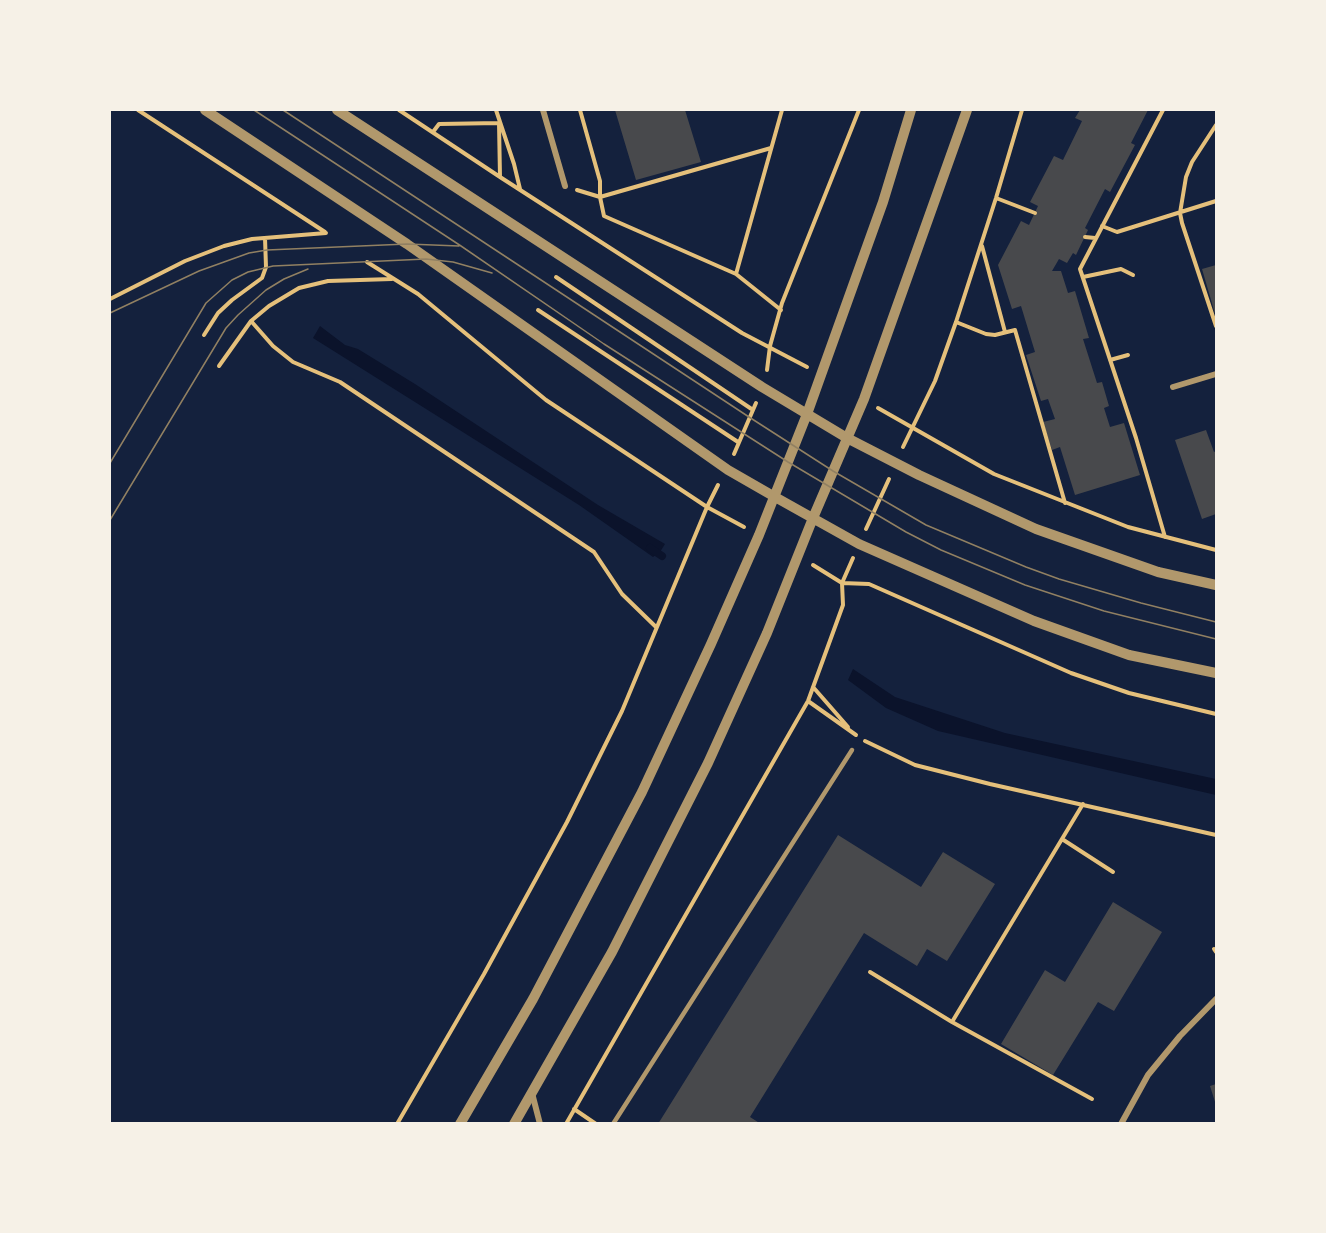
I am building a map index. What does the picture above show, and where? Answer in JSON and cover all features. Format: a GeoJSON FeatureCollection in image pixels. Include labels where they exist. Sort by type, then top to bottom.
{"type":"FeatureCollection","features":[{"type":"Feature","properties":{"kind":"street"},"geometry":{"type":"LineString","coordinates":[[205,110],[406,244],[728,470],[774,497],[859,544],[1034,621],[1129,656],[1216,673]]}},
{"type":"Feature","properties":{"kind":"street"},"geometry":{"type":"LineString","coordinates":[[337,110],[762,387],[847,438],[1036,529],[1158,572],[1216,585]]}},
{"type":"Feature","properties":{"kind":"street"},"geometry":{"type":"LineString","coordinates":[[543,110],[565,186]]}},
{"type":"Feature","properties":{"kind":"street"},"geometry":{"type":"LineString","coordinates":[[460,1124],[533,999],[642,792],[711,644],[807,414],[886,193],[911,110]]}},
{"type":"Feature","properties":{"kind":"street"},"geometry":{"type":"LineString","coordinates":[[514,1124],[612,952],[708,763],[767,633],[864,399],[967,110]]}},
{"type":"Feature","properties":{"kind":"street"},"geometry":{"type":"LineString","coordinates":[[1173,387],[1216,374]]}},
{"type":"Feature","properties":{"kind":"street"},"geometry":{"type":"LineString","coordinates":[[1121,1124],[1148,1076],[1180,1036],[1216,999]]}},
{"type":"Feature","properties":{"kind":"street"},"geometry":{"type":"LineString","coordinates":[[532,1093],[540,1124]]}},
{"type":"Feature","properties":{"kind":"lane"},"geometry":{"type":"LineString","coordinates":[[613,1124],[852,750]]}},
{"type":"Feature","properties":{"kind":"path"},"geometry":{"type":"LineString","coordinates":[[110,299],[185,261],[224,246],[265,238],[326,233],[138,110]]}},
{"type":"Feature","properties":{"kind":"path"},"geometry":{"type":"LineString","coordinates":[[399,110],[742,333],[770,346],[820,375]]}},
{"type":"Feature","properties":{"kind":"path"},"geometry":{"type":"LineString","coordinates":[[496,110],[520,189]]}},
{"type":"Feature","properties":{"kind":"path"},"geometry":{"type":"LineString","coordinates":[[580,110],[600,181],[600,197],[604,216],[736,274],[781,310]]}},
{"type":"Feature","properties":{"kind":"path"},"geometry":{"type":"LineString","coordinates":[[736,274],[782,110]]}},
{"type":"Feature","properties":{"kind":"path"},"geometry":{"type":"LineString","coordinates":[[397,1124],[484,974],[567,822],[621,711],[707,507],[728,470],[753,410],[770,359],[770,346],[781,310],[859,110]]}},
{"type":"Feature","properties":{"kind":"path"},"geometry":{"type":"LineString","coordinates":[[566,1124],[808,701],[843,605],[842,583],[935,381],[982,243],[1022,110]]}},
{"type":"Feature","properties":{"kind":"path"},"geometry":{"type":"LineString","coordinates":[[1163,110],[1080,268],[1165,537]]}},
{"type":"Feature","properties":{"kind":"path"},"geometry":{"type":"LineString","coordinates":[[433,132],[439,124],[499,123]]}},
{"type":"Feature","properties":{"kind":"path"},"geometry":{"type":"LineString","coordinates":[[499,123],[500,177]]}},
{"type":"Feature","properties":{"kind":"path"},"geometry":{"type":"LineString","coordinates":[[1216,125],[1192,162],[1186,177],[1180,213],[1216,326]]}},
{"type":"Feature","properties":{"kind":"path"},"geometry":{"type":"LineString","coordinates":[[565,186],[600,197],[771,148]]}},
{"type":"Feature","properties":{"kind":"path"},"geometry":{"type":"LineString","coordinates":[[996,198],[1035,213]]}},
{"type":"Feature","properties":{"kind":"path"},"geometry":{"type":"LineString","coordinates":[[1102,226],[1117,232],[1216,201]]}},
{"type":"Feature","properties":{"kind":"path"},"geometry":{"type":"LineString","coordinates":[[1085,237],[1095,238]]}},
{"type":"Feature","properties":{"kind":"path"},"geometry":{"type":"LineString","coordinates":[[204,335],[218,314],[232,300],[262,278],[266,267],[265,238]]}},
{"type":"Feature","properties":{"kind":"path"},"geometry":{"type":"LineString","coordinates":[[982,243],[1005,332]]}},
{"type":"Feature","properties":{"kind":"path"},"geometry":{"type":"LineString","coordinates":[[367,262],[418,294],[546,400],[725,517]]}},
{"type":"Feature","properties":{"kind":"path"},"geometry":{"type":"LineString","coordinates":[[1083,277],[1121,269],[1133,275]]}},
{"type":"Feature","properties":{"kind":"path"},"geometry":{"type":"LineString","coordinates":[[556,277],[753,410]]}},
{"type":"Feature","properties":{"kind":"path"},"geometry":{"type":"LineString","coordinates":[[219,366],[252,321],[269,306],[299,288],[328,281],[393,279]]}},
{"type":"Feature","properties":{"kind":"path"},"geometry":{"type":"LineString","coordinates":[[538,310],[738,442]]}},
{"type":"Feature","properties":{"kind":"path"},"geometry":{"type":"LineString","coordinates":[[252,321],[273,346],[293,362],[340,382],[594,552],[622,594],[657,627]]}},
{"type":"Feature","properties":{"kind":"path"},"geometry":{"type":"LineString","coordinates":[[956,322],[986,334],[995,335],[1015,330],[1065,504]]}},
{"type":"Feature","properties":{"kind":"path"},"geometry":{"type":"LineString","coordinates":[[1110,360],[1128,355]]}},
{"type":"Feature","properties":{"kind":"path"},"geometry":{"type":"LineString","coordinates":[[864,399],[994,474],[1128,527],[1216,550]]}},
{"type":"Feature","properties":{"kind":"path"},"geometry":{"type":"LineString","coordinates":[[834,578],[842,583],[869,584],[1071,673],[1128,693],[1216,714]]}},
{"type":"Feature","properties":{"kind":"path"},"geometry":{"type":"LineString","coordinates":[[813,687],[850,730]]}},
{"type":"Feature","properties":{"kind":"path"},"geometry":{"type":"LineString","coordinates":[[808,701],[869,744],[915,765],[1216,835]]}},
{"type":"Feature","properties":{"kind":"path"},"geometry":{"type":"LineString","coordinates":[[952,1022],[1083,804]]}},
{"type":"Feature","properties":{"kind":"path"},"geometry":{"type":"LineString","coordinates":[[1062,839],[1113,872]]}},
{"type":"Feature","properties":{"kind":"path"},"geometry":{"type":"LineString","coordinates":[[870,972],[952,1022],[1092,1099]]}},
{"type":"Feature","properties":{"kind":"path"},"geometry":{"type":"LineString","coordinates":[[574,1109],[597,1124]]}},
{"type":"Feature","properties":{"kind":"water"},"geometry":{"type":"Polygon","coordinates":[[[320,326],[345,345],[358,349],[415,384],[598,505],[665,544],[660,552],[653,557],[579,505],[313,338],[320,326]]]}},
{"type":"Feature","properties":{"kind":"water"},"geometry":{"type":"Polygon","coordinates":[[[853,669],[895,697],[1005,733],[1216,779],[1216,795],[938,731],[886,708],[848,680],[853,669]]]}},
{"type":"Feature","properties":{"kind":"building"},"geometry":{"type":"Polygon","coordinates":[[[615,110],[685,110],[701,162],[636,180],[615,110]]]}},
{"type":"Feature","properties":{"kind":"building"},"geometry":{"type":"Polygon","coordinates":[[[1080,110],[1148,110],[1131,143],[1135,145],[1110,192],[1105,189],[1085,228],[1088,230],[1076,255],[1073,253],[1067,263],[1059,259],[1052,271],[1061,271],[1068,293],[1075,291],[1089,338],[1083,339],[1097,383],[1102,382],[1109,406],[1104,408],[1110,427],[1124,423],[1140,475],[1075,495],[1060,447],[1052,450],[1043,422],[1055,419],[1048,399],[1041,401],[1026,355],[1035,352],[1021,306],[1012,309],[998,265],[1021,221],[1029,225],[1038,206],[1030,202],[1054,156],[1063,160],[1082,121],[1075,118],[1080,110]]]}},
{"type":"Feature","properties":{"kind":"building"},"geometry":{"type":"Polygon","coordinates":[[[1216,265],[1216,317],[1202,269],[1216,265]]]}},
{"type":"Feature","properties":{"kind":"building"},"geometry":{"type":"Polygon","coordinates":[[[1206,430],[1214,452],[1216,451],[1216,514],[1202,519],[1175,440],[1206,430]]]}},
{"type":"Feature","properties":{"kind":"building"},"geometry":{"type":"Polygon","coordinates":[[[838,835],[921,887],[943,852],[995,884],[947,961],[927,949],[917,966],[864,933],[750,1117],[761,1124],[658,1124],[838,835]]]}},
{"type":"Feature","properties":{"kind":"building"},"geometry":{"type":"Polygon","coordinates":[[[1113,902],[1162,932],[1114,1011],[1098,1002],[1053,1075],[1001,1044],[1045,970],[1065,982],[1113,902]]]}},
{"type":"Feature","properties":{"kind":"building"},"geometry":{"type":"Polygon","coordinates":[[[1216,1084],[1216,1105],[1210,1086],[1216,1084]]]}},
{"type":"Feature","properties":{"kind":"waterway"},"geometry":{"type":"LineString","coordinates":[[650,548],[662,556]]}},
{"type":"Feature","properties":{"kind":"tram line"},"geometry":{"type":"LineString","coordinates":[[254,110],[461,246],[604,344],[788,462],[906,532],[941,550],[1025,585],[1104,611],[1216,639]]}},
{"type":"Feature","properties":{"kind":"tram line"},"geometry":{"type":"LineString","coordinates":[[283,110],[749,417],[833,471],[926,525],[1059,579],[1216,622]]}},
{"type":"Feature","properties":{"kind":"tram line"},"geometry":{"type":"LineString","coordinates":[[110,313],[199,271],[249,253],[267,250],[407,244],[459,246]]}},
{"type":"Feature","properties":{"kind":"tram line"},"geometry":{"type":"LineString","coordinates":[[110,463],[206,303],[232,280],[248,272],[273,266],[426,259],[453,262],[492,273]]}},
{"type":"Feature","properties":{"kind":"tram line"},"geometry":{"type":"LineString","coordinates":[[110,520],[226,328],[266,290],[308,269]]}}]}
